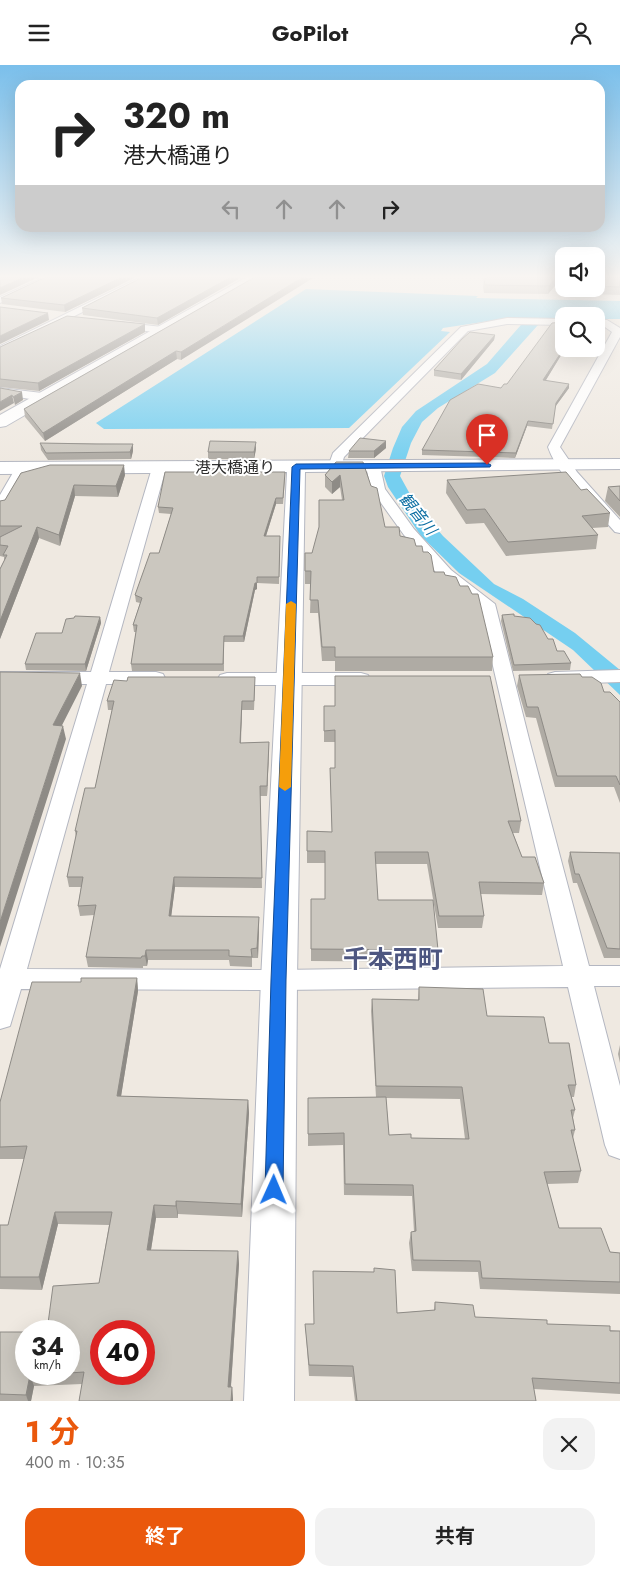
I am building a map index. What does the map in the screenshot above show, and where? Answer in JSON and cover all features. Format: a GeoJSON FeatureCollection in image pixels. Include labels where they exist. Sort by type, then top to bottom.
{"type":"FeatureCollection","features":[{"type":"Feature","properties":{"kind":"street"},"geometry":{"type":"LineString","coordinates":[[0,350],[22,339]]}},
{"type":"Feature","properties":{"kind":"street"},"geometry":{"type":"LineString","coordinates":[[0,422],[145,339]]}},
{"type":"Feature","properties":{"kind":"street"},"geometry":{"type":"LineString","coordinates":[[335,467],[338,456],[455,339]]}},
{"type":"Feature","properties":{"kind":"street"},"geometry":{"type":"LineString","coordinates":[[605,355],[613,339]]}},
{"type":"Feature","properties":{"kind":"street"},"geometry":{"type":"LineString","coordinates":[[604,357],[554,447],[554,452],[562,464],[620,529]]}},
{"type":"Feature","properties":{"kind":"street"},"geometry":{"type":"LineString","coordinates":[[0,391],[42,397]]}},
{"type":"Feature","properties":{"kind":"street","name":"港大橋通り"},"geometry":{"type":"LineString","coordinates":[[0,467],[159,468],[620,464]]}},
{"type":"Feature","properties":{"kind":"street"},"geometry":{"type":"LineString","coordinates":[[379,466],[378,489],[409,531],[445,573],[487,603],[503,679],[620,1145]]}},
{"type":"Feature","properties":{"kind":"street"},"geometry":{"type":"LineString","coordinates":[[0,507],[23,467]]}},
{"type":"Feature","properties":{"kind":"street"},"geometry":{"type":"LineString","coordinates":[[269,1401],[278,980],[296,467]]}},
{"type":"Feature","properties":{"kind":"street"},"geometry":{"type":"LineString","coordinates":[[0,1018],[5,979],[98,678],[159,468]]}},
{"type":"Feature","properties":{"kind":"street"},"geometry":{"type":"LineString","coordinates":[[541,678],[620,676]]}},
{"type":"Feature","properties":{"kind":"street"},"geometry":{"type":"LineString","coordinates":[[0,678],[178,678]]}},
{"type":"Feature","properties":{"kind":"street"},"geometry":{"type":"LineString","coordinates":[[208,679],[376,679]]}},
{"type":"Feature","properties":{"kind":"street"},"geometry":{"type":"LineString","coordinates":[[5,979],[278,980],[620,976]]}},
{"type":"Feature","properties":{"kind":"water"},"geometry":{"type":"Polygon","coordinates":[[[227,339],[442,339],[349,428],[104,429],[96,423],[227,339]]]}},
{"type":"Feature","properties":{"kind":"water","name":"観音川"},"geometry":{"type":"Polygon","coordinates":[[[508,339],[525,339],[495,373],[438,408],[422,422],[411,443],[400,476],[416,505],[443,536],[494,584],[523,599],[575,633],[620,670],[620,695],[573,650],[459,573],[421,536],[388,487],[384,476],[402,427],[416,411],[487,364],[508,339]]]}},
{"type":"Feature","properties":{"kind":"building"},"geometry":{"type":"Polygon","coordinates":[[[17,339],[117,339],[38,383],[0,379],[0,347],[17,339]]]}},
{"type":"Feature","properties":{"kind":"building"},"geometry":{"type":"Polygon","coordinates":[[[146,339],[202,339],[181,352],[176,351],[43,433],[24,409],[146,339]]]}},
{"type":"Feature","properties":{"kind":"building"},"geometry":{"type":"Polygon","coordinates":[[[462,339],[491,339],[461,374],[434,370],[462,339]]]}},
{"type":"Feature","properties":{"kind":"building"},"geometry":{"type":"Polygon","coordinates":[[[540,339],[555,339],[555,357],[558,357],[543,380],[569,384],[556,403],[553,424],[528,421],[516,453],[422,450],[450,400],[478,384],[501,388],[504,384],[507,384],[540,339]]]}},
{"type":"Feature","properties":{"kind":"building"},"geometry":{"type":"Polygon","coordinates":[[[0,388],[22,392],[0,402],[0,388]]]}},
{"type":"Feature","properties":{"kind":"building"},"geometry":{"type":"Polygon","coordinates":[[[360,438],[386,441],[374,451],[349,451],[360,438]]]}},
{"type":"Feature","properties":{"kind":"building"},"geometry":{"type":"Polygon","coordinates":[[[210,441],[256,442],[254,452],[208,452],[210,441]]]}},
{"type":"Feature","properties":{"kind":"building"},"geometry":{"type":"Polygon","coordinates":[[[40,443],[133,444],[130,452],[46,453],[40,443]]]}},
{"type":"Feature","properties":{"kind":"building"},"geometry":{"type":"Polygon","coordinates":[[[336,462],[363,462],[371,486],[377,488],[385,527],[399,527],[400,536],[414,539],[416,546],[422,546],[423,552],[428,552],[431,555],[434,572],[444,572],[445,575],[456,577],[460,586],[468,586],[472,594],[478,594],[493,657],[335,657],[335,647],[322,647],[318,600],[310,600],[311,571],[305,571],[305,553],[312,553],[319,527],[319,500],[344,500],[340,475],[332,482],[325,475],[336,462]]]}},
{"type":"Feature","properties":{"kind":"building"},"geometry":{"type":"Polygon","coordinates":[[[50,465],[124,465],[116,486],[74,485],[59,535],[37,527],[0,621],[0,569],[7,555],[3,555],[8,546],[0,545],[0,537],[22,526],[0,526],[0,501],[5,500],[21,473],[50,465]]]}},
{"type":"Feature","properties":{"kind":"building"},"geometry":{"type":"Polygon","coordinates":[[[252,468],[251,472],[285,472],[283,498],[276,498],[264,536],[280,536],[279,577],[257,577],[243,636],[224,636],[223,664],[131,664],[137,625],[133,625],[142,598],[135,595],[150,553],[159,553],[173,508],[158,507],[165,472],[203,472],[204,469],[252,468]]]}},
{"type":"Feature","properties":{"kind":"building"},"geometry":{"type":"Polygon","coordinates":[[[566,472],[581,490],[587,489],[610,513],[582,516],[598,535],[508,542],[485,509],[467,510],[447,480],[566,472]]]}},
{"type":"Feature","properties":{"kind":"building"},"geometry":{"type":"Polygon","coordinates":[[[620,486],[620,501],[608,487],[620,486]]]}},
{"type":"Feature","properties":{"kind":"building"},"geometry":{"type":"Polygon","coordinates":[[[514,614],[514,616],[530,618],[540,625],[548,639],[553,639],[557,651],[564,651],[571,663],[514,665],[502,615],[514,614]]]}},
{"type":"Feature","properties":{"kind":"building"},"geometry":{"type":"Polygon","coordinates":[[[75,616],[100,617],[85,664],[25,664],[36,633],[62,633],[66,619],[74,618],[75,616]]]}},
{"type":"Feature","properties":{"kind":"building"},"geometry":{"type":"Polygon","coordinates":[[[0,672],[80,673],[53,725],[63,726],[0,922],[0,672]]]}},
{"type":"Feature","properties":{"kind":"building"},"geometry":{"type":"Polygon","coordinates":[[[580,674],[582,677],[592,677],[601,683],[604,692],[610,692],[620,702],[620,785],[616,776],[557,776],[538,707],[527,707],[519,675],[580,674]]]}},
{"type":"Feature","properties":{"kind":"building"},"geometry":{"type":"Polygon","coordinates":[[[335,676],[490,676],[521,821],[508,821],[522,857],[535,857],[544,883],[479,882],[484,916],[439,916],[428,852],[375,852],[378,900],[433,900],[438,950],[311,949],[311,899],[325,899],[325,851],[307,851],[307,831],[332,832],[330,768],[335,768],[335,730],[324,731],[324,706],[335,706],[335,676]]]}},
{"type":"Feature","properties":{"kind":"building"},"geometry":{"type":"Polygon","coordinates":[[[128,677],[255,677],[254,701],[242,701],[240,743],[269,742],[267,786],[260,786],[262,878],[174,877],[169,916],[259,917],[257,948],[251,949],[252,957],[229,956],[229,950],[146,950],[145,956],[141,958],[86,957],[96,905],[78,906],[83,877],[67,877],[85,788],[95,788],[114,701],[107,701],[114,680],[127,681],[128,677]]]}},
{"type":"Feature","properties":{"kind":"building"},"geometry":{"type":"Polygon","coordinates":[[[570,852],[620,853],[620,949],[607,948],[579,874],[575,874],[570,852]]]}},
{"type":"Feature","properties":{"kind":"building"},"geometry":{"type":"Polygon","coordinates":[[[81,978],[137,978],[117,1096],[248,1100],[241,1204],[176,1201],[176,1206],[154,1205],[147,1250],[238,1251],[228,1387],[232,1387],[231,1401],[79,1401],[84,1372],[80,1372],[80,1320],[48,1320],[53,1286],[99,1283],[112,1212],[55,1212],[39,1277],[0,1277],[0,1225],[8,1225],[27,1146],[0,1147],[0,1102],[32,982],[81,982],[81,978]]]}},
{"type":"Feature","properties":{"kind":"building"},"geometry":{"type":"Polygon","coordinates":[[[419,987],[483,989],[487,1016],[544,1017],[549,1043],[569,1043],[576,1085],[568,1085],[575,1110],[571,1110],[575,1130],[571,1130],[581,1171],[544,1172],[559,1228],[601,1228],[610,1252],[620,1253],[620,1282],[482,1278],[480,1261],[413,1260],[411,1232],[416,1231],[413,1185],[345,1184],[344,1133],[308,1134],[308,1098],[386,1097],[389,1135],[411,1134],[411,1138],[469,1139],[462,1087],[376,1086],[372,999],[419,1000],[419,987]]]}},
{"type":"Feature","properties":{"kind":"building"},"geometry":{"type":"Polygon","coordinates":[[[374,1268],[395,1270],[397,1313],[435,1310],[435,1302],[473,1305],[475,1317],[547,1320],[547,1324],[610,1326],[610,1331],[620,1331],[620,1383],[532,1378],[536,1401],[357,1401],[353,1366],[309,1365],[305,1324],[314,1324],[313,1271],[374,1272],[374,1268]]]}},
{"type":"Feature","properties":{"kind":"building"},"geometry":{"type":"Polygon","coordinates":[[[0,1332],[15,1332],[15,1385],[28,1385],[26,1395],[0,1394],[0,1332]]]}},
{"type":"Feature","properties":{"kind":"slow traffic"},"geometry":{"type":"LineString","coordinates":[[285,787],[291,604]]}},
{"type":"Feature","properties":{"kind":"district","name":"千本西町"},"geometry":{"type":"Point","coordinates":[393,959]}},
{"type":"Feature","properties":{"kind":"route"},"geometry":{"type":"LineString","coordinates":[[274,1190],[278,980],[296,467],[487,465]]}}]}
